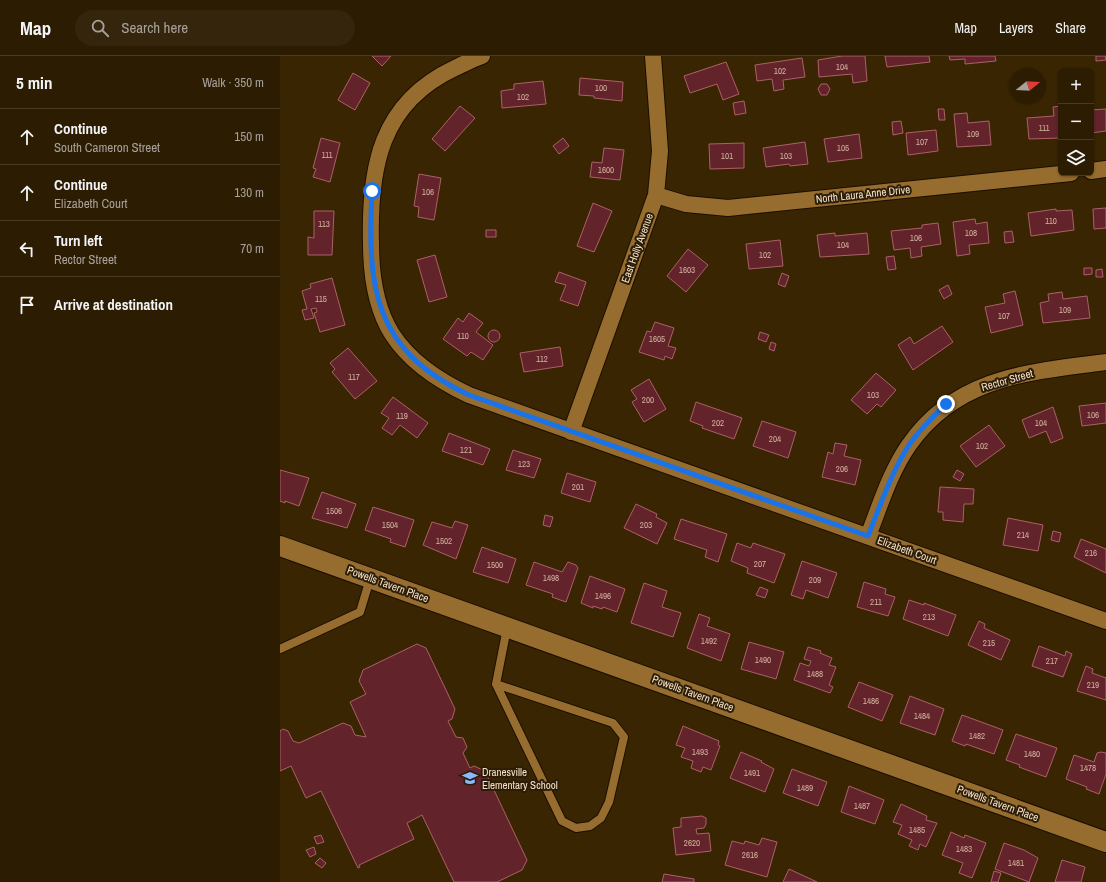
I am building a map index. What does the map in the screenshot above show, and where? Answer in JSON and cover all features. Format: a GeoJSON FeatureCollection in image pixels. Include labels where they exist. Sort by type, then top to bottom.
{"type":"FeatureCollection","features":[{"type":"Feature","properties":{"kind":"street","name":"Elizabeth Court"},"geometry":{"type":"LineString","coordinates":[[482,56],[426,84],[406,103],[388,130],[378,156],[372,191],[371,254],[377,298],[391,333],[404,350],[417,362],[446,384],[469,395],[1106,621]]}},
{"type":"Feature","properties":{"kind":"street","name":"East Holly Avenue"},"geometry":{"type":"LineString","coordinates":[[571,432],[656,195],[660,151],[653,56]]}},
{"type":"Feature","properties":{"kind":"street"},"geometry":{"type":"LineString","coordinates":[[1094,171],[1106,169]]}},
{"type":"Feature","properties":{"kind":"street","name":"North Laura Anne Drive"},"geometry":{"type":"LineString","coordinates":[[656,195],[686,204],[728,208],[1058,174]]}},
{"type":"Feature","properties":{"kind":"street","name":"Rector Street"},"geometry":{"type":"LineString","coordinates":[[868,536],[894,473],[908,445],[927,422],[946,404],[990,382],[1013,376],[1106,362]]}},
{"type":"Feature","properties":{"kind":"street","name":"Powells Tavern Place"},"geometry":{"type":"LineString","coordinates":[[280,546],[1106,842]]}},
{"type":"Feature","properties":{"kind":"lane"},"geometry":{"type":"LineString","coordinates":[[280,649],[360,612],[370,578]]}},
{"type":"Feature","properties":{"kind":"lane"},"geometry":{"type":"LineString","coordinates":[[496,684],[613,723],[624,737],[609,802],[601,818],[590,826],[576,828],[562,821],[496,684],[507,627]]}},
{"type":"Feature","properties":{"kind":"building"},"geometry":{"type":"Polygon","coordinates":[[[372,56],[391,56],[382,66],[372,56]]]}},
{"type":"Feature","properties":{"kind":"building"},"geometry":{"type":"Polygon","coordinates":[[[842,56],[865,56],[867,81],[853,83],[852,74],[819,77],[818,60],[842,56]]]}},
{"type":"Feature","properties":{"kind":"building"},"geometry":{"type":"Polygon","coordinates":[[[885,56],[929,56],[930,62],[887,67],[885,56]]]}},
{"type":"Feature","properties":{"kind":"building"},"geometry":{"type":"Polygon","coordinates":[[[949,56],[995,56],[996,61],[965,64],[965,59],[950,60],[949,56]]]}},
{"type":"Feature","properties":{"kind":"building"},"geometry":{"type":"Polygon","coordinates":[[[1096,56],[1105,56],[1106,60],[1096,61],[1096,56]]]}},
{"type":"Feature","properties":{"kind":"building"},"geometry":{"type":"Polygon","coordinates":[[[802,58],[805,77],[783,80],[784,89],[774,91],[772,79],[757,81],[755,65],[802,58]]]}},
{"type":"Feature","properties":{"kind":"building"},"geometry":{"type":"Polygon","coordinates":[[[726,62],[739,94],[723,100],[717,84],[690,93],[684,76],[726,62]]]}},
{"type":"Feature","properties":{"kind":"building"},"geometry":{"type":"Polygon","coordinates":[[[353,73],[370,83],[355,110],[338,100],[353,73]]]}},
{"type":"Feature","properties":{"kind":"building"},"geometry":{"type":"Polygon","coordinates":[[[580,78],[623,82],[622,101],[579,95],[580,78]]]}},
{"type":"Feature","properties":{"kind":"building"},"geometry":{"type":"Polygon","coordinates":[[[543,81],[546,104],[502,108],[501,91],[514,89],[514,84],[543,81]]]}},
{"type":"Feature","properties":{"kind":"building"},"geometry":{"type":"Polygon","coordinates":[[[821,84],[827,84],[830,89],[827,95],[821,95],[818,89],[821,84]]]}},
{"type":"Feature","properties":{"kind":"building"},"geometry":{"type":"Polygon","coordinates":[[[744,101],[746,113],[735,115],[733,103],[744,101]]]}},
{"type":"Feature","properties":{"kind":"building"},"geometry":{"type":"Polygon","coordinates":[[[460,106],[475,118],[445,151],[432,139],[460,106]]]}},
{"type":"Feature","properties":{"kind":"building"},"geometry":{"type":"Polygon","coordinates":[[[1058,106],[1058,138],[1029,139],[1027,118],[1054,116],[1053,107],[1058,106]]]}},
{"type":"Feature","properties":{"kind":"building"},"geometry":{"type":"Polygon","coordinates":[[[938,109],[944,109],[945,120],[939,120],[938,109]]]}},
{"type":"Feature","properties":{"kind":"building"},"geometry":{"type":"Polygon","coordinates":[[[1106,109],[1106,131],[1094,133],[1094,110],[1106,109]]]}},
{"type":"Feature","properties":{"kind":"building"},"geometry":{"type":"Polygon","coordinates":[[[967,113],[968,123],[989,121],[991,145],[957,147],[954,114],[967,113]]]}},
{"type":"Feature","properties":{"kind":"building"},"geometry":{"type":"Polygon","coordinates":[[[901,121],[903,133],[893,135],[892,122],[901,121]]]}},
{"type":"Feature","properties":{"kind":"building"},"geometry":{"type":"Polygon","coordinates":[[[936,130],[938,151],[908,155],[906,133],[936,130]]]}},
{"type":"Feature","properties":{"kind":"building"},"geometry":{"type":"Polygon","coordinates":[[[859,134],[862,158],[828,162],[824,139],[859,134]]]}},
{"type":"Feature","properties":{"kind":"building"},"geometry":{"type":"Polygon","coordinates":[[[321,138],[340,143],[330,182],[313,177],[316,169],[313,168],[321,138]]]}},
{"type":"Feature","properties":{"kind":"building"},"geometry":{"type":"Polygon","coordinates":[[[563,138],[569,146],[559,154],[553,146],[563,138]]]}},
{"type":"Feature","properties":{"kind":"building"},"geometry":{"type":"Polygon","coordinates":[[[805,142],[808,164],[790,166],[789,164],[766,167],[763,148],[805,142]]]}},
{"type":"Feature","properties":{"kind":"building"},"geometry":{"type":"Polygon","coordinates":[[[744,143],[744,168],[710,169],[709,144],[744,143]]]}},
{"type":"Feature","properties":{"kind":"building"},"geometry":{"type":"Polygon","coordinates":[[[604,148],[624,150],[620,180],[590,177],[592,162],[602,163],[604,148]]]}},
{"type":"Feature","properties":{"kind":"building"},"geometry":{"type":"Polygon","coordinates":[[[419,174],[441,178],[434,220],[418,217],[419,207],[414,206],[419,174]]]}},
{"type":"Feature","properties":{"kind":"building"},"geometry":{"type":"Polygon","coordinates":[[[593,203],[612,211],[594,252],[577,246],[593,203]]]}},
{"type":"Feature","properties":{"kind":"building"},"geometry":{"type":"Polygon","coordinates":[[[1106,208],[1106,228],[1094,229],[1093,209],[1106,208]]]}},
{"type":"Feature","properties":{"kind":"building"},"geometry":{"type":"Polygon","coordinates":[[[1056,209],[1056,211],[1072,210],[1074,230],[1031,236],[1028,213],[1056,209]]]}},
{"type":"Feature","properties":{"kind":"building"},"geometry":{"type":"Polygon","coordinates":[[[314,211],[334,211],[332,255],[308,255],[308,237],[314,238],[314,211]]]}},
{"type":"Feature","properties":{"kind":"building"},"geometry":{"type":"Polygon","coordinates":[[[975,219],[976,224],[987,222],[989,243],[969,245],[970,254],[957,256],[953,222],[975,219]]]}},
{"type":"Feature","properties":{"kind":"building"},"geometry":{"type":"Polygon","coordinates":[[[938,223],[941,244],[921,247],[922,256],[911,258],[910,248],[894,250],[891,231],[922,228],[922,225],[938,223]]]}},
{"type":"Feature","properties":{"kind":"building"},"geometry":{"type":"Polygon","coordinates":[[[486,230],[496,230],[496,237],[486,237],[486,230]]]}},
{"type":"Feature","properties":{"kind":"building"},"geometry":{"type":"Polygon","coordinates":[[[1012,231],[1014,242],[1005,243],[1004,232],[1012,231]]]}},
{"type":"Feature","properties":{"kind":"building"},"geometry":{"type":"Polygon","coordinates":[[[835,233],[835,236],[867,233],[869,254],[820,257],[817,235],[835,233]]]}},
{"type":"Feature","properties":{"kind":"building"},"geometry":{"type":"Polygon","coordinates":[[[780,240],[783,266],[749,269],[746,244],[780,240]]]}},
{"type":"Feature","properties":{"kind":"building"},"geometry":{"type":"Polygon","coordinates":[[[688,249],[708,265],[686,292],[667,276],[688,249]]]}},
{"type":"Feature","properties":{"kind":"building"},"geometry":{"type":"Polygon","coordinates":[[[435,255],[447,297],[429,302],[417,260],[435,255]]]}},
{"type":"Feature","properties":{"kind":"building"},"geometry":{"type":"Polygon","coordinates":[[[894,256],[896,269],[888,270],[886,257],[894,256]]]}},
{"type":"Feature","properties":{"kind":"building"},"geometry":{"type":"Polygon","coordinates":[[[1084,268],[1092,268],[1092,274],[1084,275],[1084,268]]]}},
{"type":"Feature","properties":{"kind":"building"},"geometry":{"type":"Polygon","coordinates":[[[1102,269],[1103,277],[1096,277],[1096,270],[1102,269]]]}},
{"type":"Feature","properties":{"kind":"building"},"geometry":{"type":"Polygon","coordinates":[[[559,272],[586,282],[578,306],[560,300],[566,285],[555,282],[559,272]]]}},
{"type":"Feature","properties":{"kind":"building"},"geometry":{"type":"Polygon","coordinates":[[[782,273],[789,276],[785,287],[778,284],[782,273]]]}},
{"type":"Feature","properties":{"kind":"building"},"geometry":{"type":"Polygon","coordinates":[[[332,278],[345,325],[320,332],[314,313],[317,312],[316,308],[311,309],[314,318],[305,320],[302,310],[307,309],[302,291],[311,288],[310,284],[332,278]]]}},
{"type":"Feature","properties":{"kind":"building"},"geometry":{"type":"Polygon","coordinates":[[[948,285],[952,294],[944,299],[939,290],[948,285]]]}},
{"type":"Feature","properties":{"kind":"building"},"geometry":{"type":"Polygon","coordinates":[[[1015,291],[1023,325],[991,333],[985,307],[1005,303],[1003,294],[1015,291]]]}},
{"type":"Feature","properties":{"kind":"building"},"geometry":{"type":"Polygon","coordinates":[[[1062,292],[1063,299],[1087,296],[1090,318],[1043,323],[1040,303],[1049,301],[1048,294],[1062,292]]]}},
{"type":"Feature","properties":{"kind":"building"},"geometry":{"type":"Polygon","coordinates":[[[469,313],[483,323],[476,332],[493,345],[483,360],[471,352],[467,356],[443,339],[458,318],[463,322],[469,313]]]}},
{"type":"Feature","properties":{"kind":"building"},"geometry":{"type":"Polygon","coordinates":[[[655,322],[674,328],[668,346],[676,348],[672,359],[665,356],[664,360],[639,352],[647,331],[651,332],[655,322]]]}},
{"type":"Feature","properties":{"kind":"building"},"geometry":{"type":"Polygon","coordinates":[[[942,326],[953,342],[913,370],[898,345],[910,337],[914,344],[942,326]]]}},
{"type":"Feature","properties":{"kind":"building"},"geometry":{"type":"Polygon","coordinates":[[[494,330],[498,332],[500,336],[498,340],[494,342],[490,340],[488,336],[490,332],[494,330]]]}},
{"type":"Feature","properties":{"kind":"building"},"geometry":{"type":"Polygon","coordinates":[[[760,332],[769,335],[766,342],[758,339],[760,332]]]}},
{"type":"Feature","properties":{"kind":"building"},"geometry":{"type":"Polygon","coordinates":[[[771,342],[776,344],[774,351],[769,349],[771,342]]]}},
{"type":"Feature","properties":{"kind":"building"},"geometry":{"type":"Polygon","coordinates":[[[560,347],[563,366],[524,372],[520,353],[560,347]]]}},
{"type":"Feature","properties":{"kind":"building"},"geometry":{"type":"Polygon","coordinates":[[[348,348],[377,381],[355,399],[332,372],[335,369],[330,363],[348,348]]]}},
{"type":"Feature","properties":{"kind":"building"},"geometry":{"type":"Polygon","coordinates":[[[876,373],[896,390],[881,407],[877,404],[867,414],[851,400],[876,373]]]}},
{"type":"Feature","properties":{"kind":"building"},"geometry":{"type":"Polygon","coordinates":[[[649,379],[666,409],[644,422],[632,402],[637,399],[631,390],[649,379]]]}},
{"type":"Feature","properties":{"kind":"building"},"geometry":{"type":"Polygon","coordinates":[[[393,397],[428,423],[417,438],[400,425],[392,435],[382,428],[389,418],[381,413],[393,397]]]}},
{"type":"Feature","properties":{"kind":"building"},"geometry":{"type":"Polygon","coordinates":[[[696,402],[742,418],[734,439],[702,428],[703,426],[690,421],[696,402]]]}},
{"type":"Feature","properties":{"kind":"building"},"geometry":{"type":"Polygon","coordinates":[[[1106,403],[1106,423],[1082,426],[1079,406],[1106,403]]]}},
{"type":"Feature","properties":{"kind":"building"},"geometry":{"type":"Polygon","coordinates":[[[1053,407],[1063,438],[1051,443],[1046,431],[1029,438],[1022,420],[1053,407]]]}},
{"type":"Feature","properties":{"kind":"building"},"geometry":{"type":"Polygon","coordinates":[[[762,421],[796,432],[788,458],[753,446],[762,421]]]}},
{"type":"Feature","properties":{"kind":"building"},"geometry":{"type":"Polygon","coordinates":[[[989,425],[1005,446],[976,467],[960,446],[989,425]]]}},
{"type":"Feature","properties":{"kind":"building"},"geometry":{"type":"Polygon","coordinates":[[[449,433],[490,449],[483,465],[442,451],[449,433]]]}},
{"type":"Feature","properties":{"kind":"building"},"geometry":{"type":"Polygon","coordinates":[[[835,443],[847,445],[844,456],[861,460],[855,485],[822,477],[828,452],[833,454],[835,443]]]}},
{"type":"Feature","properties":{"kind":"building"},"geometry":{"type":"Polygon","coordinates":[[[513,450],[541,459],[534,478],[506,470],[513,450]]]}},
{"type":"Feature","properties":{"kind":"building"},"geometry":{"type":"Polygon","coordinates":[[[280,470],[309,478],[299,506],[285,501],[285,503],[280,501],[280,470]]]}},
{"type":"Feature","properties":{"kind":"building"},"geometry":{"type":"Polygon","coordinates":[[[957,470],[964,474],[960,481],[953,477],[957,470]]]}},
{"type":"Feature","properties":{"kind":"building"},"geometry":{"type":"Polygon","coordinates":[[[567,473],[596,482],[590,502],[561,493],[567,473]]]}},
{"type":"Feature","properties":{"kind":"building"},"geometry":{"type":"Polygon","coordinates":[[[940,487],[974,489],[973,504],[964,504],[963,522],[943,520],[943,512],[938,512],[940,487]]]}},
{"type":"Feature","properties":{"kind":"building"},"geometry":{"type":"Polygon","coordinates":[[[322,492],[356,504],[347,528],[312,518],[322,492]]]}},
{"type":"Feature","properties":{"kind":"building"},"geometry":{"type":"Polygon","coordinates":[[[636,504],[657,514],[656,517],[667,523],[657,544],[624,528],[636,504]]]}},
{"type":"Feature","properties":{"kind":"building"},"geometry":{"type":"Polygon","coordinates":[[[373,507],[414,520],[405,547],[390,542],[391,539],[365,530],[373,507]]]}},
{"type":"Feature","properties":{"kind":"building"},"geometry":{"type":"Polygon","coordinates":[[[545,515],[553,517],[550,527],[543,525],[545,515]]]}},
{"type":"Feature","properties":{"kind":"building"},"geometry":{"type":"Polygon","coordinates":[[[1008,518],[1043,525],[1038,551],[1003,545],[1008,518]]]}},
{"type":"Feature","properties":{"kind":"building"},"geometry":{"type":"Polygon","coordinates":[[[681,519],[727,534],[718,562],[705,557],[707,550],[674,539],[681,519]]]}},
{"type":"Feature","properties":{"kind":"building"},"geometry":{"type":"Polygon","coordinates":[[[455,521],[468,525],[456,559],[423,545],[432,522],[452,528],[455,521]]]}},
{"type":"Feature","properties":{"kind":"building"},"geometry":{"type":"Polygon","coordinates":[[[1053,531],[1061,533],[1059,542],[1051,540],[1053,531]]]}},
{"type":"Feature","properties":{"kind":"building"},"geometry":{"type":"Polygon","coordinates":[[[1081,539],[1106,549],[1106,573],[1074,557],[1081,539]]]}},
{"type":"Feature","properties":{"kind":"building"},"geometry":{"type":"Polygon","coordinates":[[[737,543],[751,548],[753,543],[785,554],[774,583],[747,573],[748,568],[731,561],[737,543]]]}},
{"type":"Feature","properties":{"kind":"building"},"geometry":{"type":"Polygon","coordinates":[[[482,547],[516,559],[508,583],[473,572],[482,547]]]}},
{"type":"Feature","properties":{"kind":"building"},"geometry":{"type":"Polygon","coordinates":[[[802,561],[837,573],[828,598],[806,590],[803,599],[791,595],[802,561]]]}},
{"type":"Feature","properties":{"kind":"building"},"geometry":{"type":"Polygon","coordinates":[[[534,562],[562,572],[568,562],[576,565],[578,568],[566,602],[552,597],[553,594],[526,585],[534,562]]]}},
{"type":"Feature","properties":{"kind":"building"},"geometry":{"type":"Polygon","coordinates":[[[590,576],[625,589],[617,612],[603,607],[602,609],[593,606],[593,608],[581,603],[590,576]]]}},
{"type":"Feature","properties":{"kind":"building"},"geometry":{"type":"Polygon","coordinates":[[[864,582],[886,589],[885,594],[895,597],[888,616],[857,607],[864,582]]]}},
{"type":"Feature","properties":{"kind":"building"},"geometry":{"type":"Polygon","coordinates":[[[644,583],[667,591],[662,607],[681,613],[673,637],[631,623],[644,583]]]}},
{"type":"Feature","properties":{"kind":"building"},"geometry":{"type":"Polygon","coordinates":[[[760,587],[768,590],[765,598],[756,595],[760,587]]]}},
{"type":"Feature","properties":{"kind":"building"},"geometry":{"type":"Polygon","coordinates":[[[909,600],[924,605],[924,603],[956,615],[948,636],[903,619],[909,600]]]}},
{"type":"Feature","properties":{"kind":"building"},"geometry":{"type":"Polygon","coordinates":[[[699,614],[710,618],[707,626],[730,634],[721,661],[687,648],[699,614]]]}},
{"type":"Feature","properties":{"kind":"building"},"geometry":{"type":"Polygon","coordinates":[[[979,621],[985,624],[984,628],[1010,640],[1001,660],[968,645],[979,621]]]}},
{"type":"Feature","properties":{"kind":"building"},"geometry":{"type":"Polygon","coordinates":[[[749,642],[784,652],[776,679],[741,669],[749,642]]]}},
{"type":"Feature","properties":{"kind":"building"},"geometry":{"type":"Polygon","coordinates":[[[417,644],[426,648],[455,709],[452,719],[448,721],[456,737],[463,738],[467,747],[463,753],[470,768],[474,766],[485,771],[527,860],[522,870],[497,882],[454,882],[422,815],[407,823],[414,839],[359,865],[360,867],[358,868],[321,791],[306,798],[291,766],[280,771],[280,731],[283,729],[288,731],[293,741],[299,743],[343,723],[351,726],[355,735],[366,737],[350,702],[366,694],[359,681],[363,670],[417,644]]]}},
{"type":"Feature","properties":{"kind":"building"},"geometry":{"type":"Polygon","coordinates":[[[1039,646],[1065,656],[1066,651],[1072,654],[1063,677],[1032,666],[1039,646]]]}},
{"type":"Feature","properties":{"kind":"building"},"geometry":{"type":"Polygon","coordinates":[[[808,647],[821,651],[820,653],[832,658],[829,665],[836,667],[829,685],[833,687],[830,693],[794,680],[800,663],[809,666],[811,661],[804,659],[808,647]]]}},
{"type":"Feature","properties":{"kind":"building"},"geometry":{"type":"Polygon","coordinates":[[[1086,666],[1093,669],[1092,673],[1106,678],[1106,700],[1077,691],[1086,666]]]}},
{"type":"Feature","properties":{"kind":"building"},"geometry":{"type":"Polygon","coordinates":[[[859,682],[893,695],[882,721],[848,707],[859,682]]]}},
{"type":"Feature","properties":{"kind":"building"},"geometry":{"type":"Polygon","coordinates":[[[910,696],[944,709],[935,735],[900,723],[910,696]]]}},
{"type":"Feature","properties":{"kind":"building"},"geometry":{"type":"Polygon","coordinates":[[[962,715],[1003,730],[994,754],[966,744],[965,746],[952,741],[962,715]]]}},
{"type":"Feature","properties":{"kind":"building"},"geometry":{"type":"Polygon","coordinates":[[[683,726],[719,741],[718,745],[720,746],[711,770],[703,767],[701,772],[691,768],[693,761],[681,757],[685,748],[676,745],[683,726]]]}},
{"type":"Feature","properties":{"kind":"building"},"geometry":{"type":"Polygon","coordinates":[[[1016,734],[1057,748],[1046,777],[1019,767],[1020,765],[1006,760],[1016,734]]]}},
{"type":"Feature","properties":{"kind":"building"},"geometry":{"type":"Polygon","coordinates":[[[741,752],[762,761],[761,762],[774,769],[765,792],[730,778],[741,752]]]}},
{"type":"Feature","properties":{"kind":"building"},"geometry":{"type":"Polygon","coordinates":[[[1097,753],[1106,753],[1106,774],[1099,794],[1086,789],[1087,787],[1066,779],[1074,755],[1094,762],[1097,753]]]}},
{"type":"Feature","properties":{"kind":"building"},"geometry":{"type":"Polygon","coordinates":[[[792,769],[827,782],[818,806],[783,793],[792,769]]]}},
{"type":"Feature","properties":{"kind":"building"},"geometry":{"type":"Polygon","coordinates":[[[849,786],[884,800],[875,824],[841,812],[849,786]]]}},
{"type":"Feature","properties":{"kind":"building"},"geometry":{"type":"Polygon","coordinates":[[[901,804],[927,816],[926,820],[937,823],[926,847],[920,844],[918,850],[909,846],[912,840],[898,834],[902,825],[893,822],[901,804]]]}},
{"type":"Feature","properties":{"kind":"building"},"geometry":{"type":"Polygon","coordinates":[[[702,816],[706,818],[706,824],[704,828],[696,829],[697,834],[709,833],[711,851],[676,855],[673,828],[681,827],[681,818],[702,816]]]}},
{"type":"Feature","properties":{"kind":"building"},"geometry":{"type":"Polygon","coordinates":[[[951,832],[964,838],[965,835],[986,843],[972,878],[959,873],[963,863],[942,855],[951,832]]]}},
{"type":"Feature","properties":{"kind":"building"},"geometry":{"type":"Polygon","coordinates":[[[321,835],[324,842],[317,844],[314,837],[321,835]]]}},
{"type":"Feature","properties":{"kind":"building"},"geometry":{"type":"Polygon","coordinates":[[[762,838],[777,842],[767,877],[725,865],[732,841],[744,844],[745,841],[759,845],[762,838]]]}},
{"type":"Feature","properties":{"kind":"building"},"geometry":{"type":"Polygon","coordinates":[[[1004,843],[1024,850],[1038,858],[1029,882],[995,869],[1004,843]]]}},
{"type":"Feature","properties":{"kind":"building"},"geometry":{"type":"Polygon","coordinates":[[[314,847],[316,854],[310,857],[306,850],[314,847]]]}},
{"type":"Feature","properties":{"kind":"building"},"geometry":{"type":"Polygon","coordinates":[[[320,858],[326,863],[322,868],[315,863],[320,858]]]}},
{"type":"Feature","properties":{"kind":"building"},"geometry":{"type":"Polygon","coordinates":[[[1062,860],[1085,867],[1081,882],[1055,882],[1062,860]]]}},
{"type":"Feature","properties":{"kind":"building"},"geometry":{"type":"Polygon","coordinates":[[[789,869],[817,882],[783,882],[789,869]]]}},
{"type":"Feature","properties":{"kind":"building"},"geometry":{"type":"Polygon","coordinates":[[[994,871],[1001,873],[998,882],[991,882],[994,871]]]}},
{"type":"Feature","properties":{"kind":"building"},"geometry":{"type":"Polygon","coordinates":[[[664,874],[694,879],[694,882],[662,882],[664,874]]]}},
{"type":"Feature","properties":{"kind":"place","name":"Dranesville Elementary School"},"geometry":{"type":"Point","coordinates":[470,778]}},
{"type":"Feature","properties":{"kind":"route"},"geometry":{"type":"LineString","coordinates":[[372,191],[370,223],[374,285],[381,310],[391,333],[404,350],[417,362],[446,384],[469,395],[868,536],[894,473],[908,445],[927,422],[946,404]]}}]}
